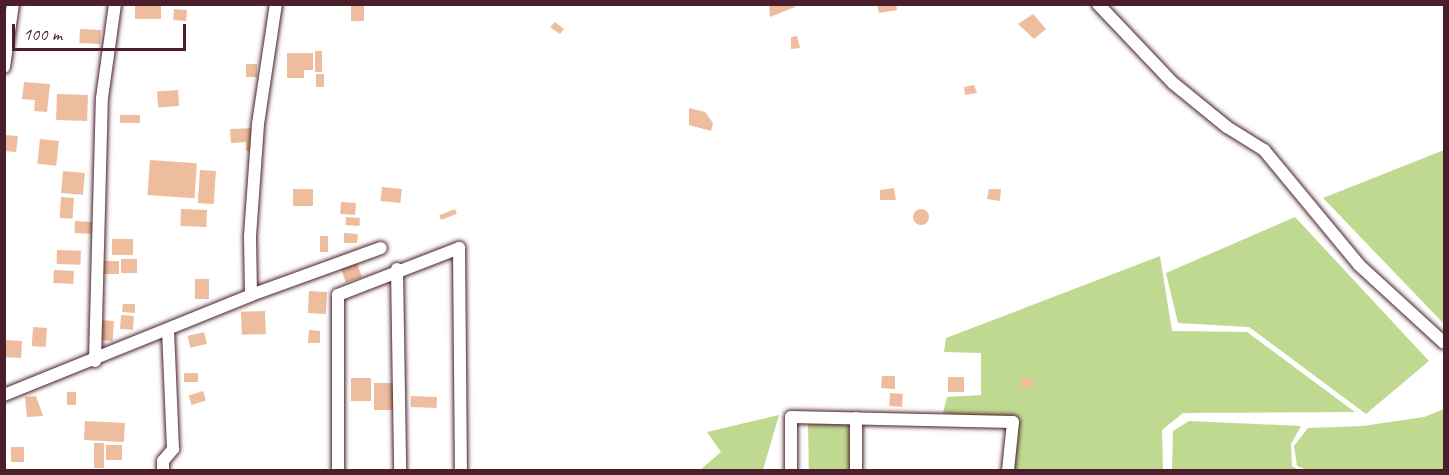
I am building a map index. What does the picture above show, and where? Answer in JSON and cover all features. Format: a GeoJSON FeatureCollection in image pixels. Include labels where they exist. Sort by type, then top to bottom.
{"type":"FeatureCollection","features":[{"type":"Feature","properties":{"kind":"street"},"geometry":{"type":"LineString","coordinates":[[4,67],[13,4]]}},
{"type":"Feature","properties":{"kind":"street"},"geometry":{"type":"LineString","coordinates":[[95,361],[102,98],[115,4]]}},
{"type":"Feature","properties":{"kind":"street"},"geometry":{"type":"LineString","coordinates":[[252,295],[250,236],[258,124],[276,4]]}},
{"type":"Feature","properties":{"kind":"street"},"geometry":{"type":"LineString","coordinates":[[1098,4],[1173,83],[1227,127],[1264,150],[1359,265],[1444,343]]}},
{"type":"Feature","properties":{"kind":"street"},"geometry":{"type":"LineString","coordinates":[[4,395],[95,361],[252,295],[381,248]]}},
{"type":"Feature","properties":{"kind":"street"},"geometry":{"type":"LineString","coordinates":[[338,471],[338,295],[397,269],[459,248],[461,471]]}},
{"type":"Feature","properties":{"kind":"street"},"geometry":{"type":"LineString","coordinates":[[397,269],[400,471]]}},
{"type":"Feature","properties":{"kind":"street"},"geometry":{"type":"LineString","coordinates":[[163,471],[163,461],[173,449],[168,331]]}},
{"type":"Feature","properties":{"kind":"street"},"geometry":{"type":"LineString","coordinates":[[791,471],[791,417],[1013,422],[1008,471]]}},
{"type":"Feature","properties":{"kind":"street"},"geometry":{"type":"LineString","coordinates":[[856,418],[856,471]]}},
{"type":"Feature","properties":{"kind":"green space"},"geometry":{"type":"Polygon","coordinates":[[[1444,150],[1444,324],[1323,198],[1444,150]]]}},
{"type":"Feature","properties":{"kind":"green space"},"geometry":{"type":"Polygon","coordinates":[[[1295,217],[1429,361],[1366,414],[1249,327],[1178,323],[1166,273],[1295,217]]]}},
{"type":"Feature","properties":{"kind":"green space"},"geometry":{"type":"Polygon","coordinates":[[[1160,256],[1172,331],[1247,332],[1355,412],[1183,413],[1162,430],[1163,470],[1014,470],[1019,421],[943,413],[947,397],[981,395],[981,353],[944,352],[946,338],[1160,256]]]}},
{"type":"Feature","properties":{"kind":"green space"},"geometry":{"type":"Polygon","coordinates":[[[1444,409],[1444,470],[1307,470],[1297,466],[1294,446],[1308,428],[1363,426],[1424,417],[1444,409]]]}},
{"type":"Feature","properties":{"kind":"green space"},"geometry":{"type":"Polygon","coordinates":[[[779,415],[763,470],[700,470],[721,452],[707,432],[779,415]]]}},
{"type":"Feature","properties":{"kind":"green space"},"geometry":{"type":"Polygon","coordinates":[[[1189,421],[1301,426],[1291,444],[1292,466],[1299,470],[1172,470],[1173,431],[1189,421]]]}},
{"type":"Feature","properties":{"kind":"green space"},"geometry":{"type":"Polygon","coordinates":[[[860,423],[861,470],[809,470],[808,424],[860,423]]]}},
{"type":"Feature","properties":{"kind":"building"},"geometry":{"type":"Polygon","coordinates":[[[135,4],[161,4],[161,19],[135,19],[135,4]]]}},
{"type":"Feature","properties":{"kind":"building"},"geometry":{"type":"Polygon","coordinates":[[[351,4],[364,4],[364,21],[351,21],[351,4]]]}},
{"type":"Feature","properties":{"kind":"building"},"geometry":{"type":"Polygon","coordinates":[[[769,4],[795,4],[795,7],[770,17],[769,4]]]}},
{"type":"Feature","properties":{"kind":"building"},"geometry":{"type":"Polygon","coordinates":[[[877,4],[896,4],[897,10],[879,13],[877,4]]]}},
{"type":"Feature","properties":{"kind":"building"},"geometry":{"type":"Polygon","coordinates":[[[174,9],[187,10],[186,21],[173,20],[174,9]]]}},
{"type":"Feature","properties":{"kind":"building"},"geometry":{"type":"Polygon","coordinates":[[[1033,14],[1046,29],[1034,39],[1018,24],[1033,14]]]}},
{"type":"Feature","properties":{"kind":"building"},"geometry":{"type":"Polygon","coordinates":[[[555,22],[564,29],[560,34],[550,27],[555,22]]]}},
{"type":"Feature","properties":{"kind":"building"},"geometry":{"type":"Polygon","coordinates":[[[80,29],[101,30],[100,44],[79,43],[80,29]]]}},
{"type":"Feature","properties":{"kind":"building"},"geometry":{"type":"Polygon","coordinates":[[[797,36],[800,48],[791,49],[791,37],[797,36]]]}},
{"type":"Feature","properties":{"kind":"building"},"geometry":{"type":"Polygon","coordinates":[[[315,51],[322,51],[322,72],[315,72],[315,51]]]}},
{"type":"Feature","properties":{"kind":"building"},"geometry":{"type":"Polygon","coordinates":[[[287,53],[313,53],[313,70],[304,70],[304,78],[287,78],[287,53]]]}},
{"type":"Feature","properties":{"kind":"building"},"geometry":{"type":"Polygon","coordinates":[[[246,64],[257,64],[257,77],[246,77],[246,64]]]}},
{"type":"Feature","properties":{"kind":"building"},"geometry":{"type":"Polygon","coordinates":[[[316,74],[324,74],[324,87],[316,87],[316,74]]]}},
{"type":"Feature","properties":{"kind":"building"},"geometry":{"type":"Polygon","coordinates":[[[24,82],[50,84],[47,112],[34,111],[35,100],[22,99],[24,82]]]}},
{"type":"Feature","properties":{"kind":"building"},"geometry":{"type":"Polygon","coordinates":[[[974,85],[977,93],[965,95],[964,87],[974,85]]]}},
{"type":"Feature","properties":{"kind":"building"},"geometry":{"type":"Polygon","coordinates":[[[178,90],[179,106],[158,107],[157,91],[178,90]]]}},
{"type":"Feature","properties":{"kind":"building"},"geometry":{"type":"Polygon","coordinates":[[[57,94],[88,95],[87,121],[56,120],[57,94]]]}},
{"type":"Feature","properties":{"kind":"building"},"geometry":{"type":"Polygon","coordinates":[[[689,108],[705,112],[713,123],[711,131],[689,125],[689,108]]]}},
{"type":"Feature","properties":{"kind":"building"},"geometry":{"type":"Polygon","coordinates":[[[120,115],[140,115],[140,123],[120,123],[120,115]]]}},
{"type":"Feature","properties":{"kind":"building"},"geometry":{"type":"Polygon","coordinates":[[[255,128],[256,151],[246,151],[246,142],[231,143],[230,129],[255,128]]]}},
{"type":"Feature","properties":{"kind":"building"},"geometry":{"type":"Polygon","coordinates":[[[4,135],[18,136],[16,152],[4,151],[4,135]]]}},
{"type":"Feature","properties":{"kind":"building"},"geometry":{"type":"Polygon","coordinates":[[[40,139],[59,141],[56,166],[37,164],[40,139]]]}},
{"type":"Feature","properties":{"kind":"building"},"geometry":{"type":"Polygon","coordinates":[[[150,160],[197,163],[194,198],[148,195],[150,160]]]}},
{"type":"Feature","properties":{"kind":"building"},"geometry":{"type":"Polygon","coordinates":[[[200,170],[216,171],[214,204],[198,203],[200,170]]]}},
{"type":"Feature","properties":{"kind":"building"},"geometry":{"type":"Polygon","coordinates":[[[63,171],[85,173],[83,195],[61,193],[63,171]]]}},
{"type":"Feature","properties":{"kind":"building"},"geometry":{"type":"Polygon","coordinates":[[[382,187],[402,189],[400,203],[381,201],[382,187]]]}},
{"type":"Feature","properties":{"kind":"building"},"geometry":{"type":"Polygon","coordinates":[[[894,188],[896,200],[880,200],[880,190],[894,188]]]}},
{"type":"Feature","properties":{"kind":"building"},"geometry":{"type":"Polygon","coordinates":[[[293,189],[313,189],[313,206],[293,206],[293,189]]]}},
{"type":"Feature","properties":{"kind":"building"},"geometry":{"type":"Polygon","coordinates":[[[989,189],[1001,189],[1000,201],[987,199],[989,189]]]}},
{"type":"Feature","properties":{"kind":"building"},"geometry":{"type":"Polygon","coordinates":[[[61,197],[74,198],[73,219],[60,218],[61,197]]]}},
{"type":"Feature","properties":{"kind":"building"},"geometry":{"type":"Polygon","coordinates":[[[341,202],[356,203],[355,215],[340,214],[341,202]]]}},
{"type":"Feature","properties":{"kind":"building"},"geometry":{"type":"Polygon","coordinates":[[[181,209],[207,210],[206,227],[180,226],[181,209]]]}},
{"type":"Feature","properties":{"kind":"building"},"geometry":{"type":"Polygon","coordinates":[[[455,209],[457,214],[441,220],[439,215],[455,209]]]}},
{"type":"Feature","properties":{"kind":"building"},"geometry":{"type":"Polygon","coordinates":[[[921,209],[927,211],[929,217],[927,223],[921,225],[915,223],[913,217],[915,211],[921,209]]]}},
{"type":"Feature","properties":{"kind":"building"},"geometry":{"type":"Polygon","coordinates":[[[346,217],[360,218],[359,226],[345,225],[346,217]]]}},
{"type":"Feature","properties":{"kind":"building"},"geometry":{"type":"Polygon","coordinates":[[[75,221],[92,222],[91,234],[74,233],[75,221]]]}},
{"type":"Feature","properties":{"kind":"building"},"geometry":{"type":"Polygon","coordinates":[[[344,233],[358,234],[357,243],[344,243],[344,233]]]}},
{"type":"Feature","properties":{"kind":"building"},"geometry":{"type":"Polygon","coordinates":[[[320,236],[328,236],[328,252],[320,252],[320,236]]]}},
{"type":"Feature","properties":{"kind":"building"},"geometry":{"type":"Polygon","coordinates":[[[112,239],[133,239],[133,255],[112,255],[112,239]]]}},
{"type":"Feature","properties":{"kind":"building"},"geometry":{"type":"Polygon","coordinates":[[[57,250],[81,251],[80,265],[57,264],[57,250]]]}},
{"type":"Feature","properties":{"kind":"building"},"geometry":{"type":"Polygon","coordinates":[[[355,257],[362,277],[346,282],[339,263],[355,257]]]}},
{"type":"Feature","properties":{"kind":"building"},"geometry":{"type":"Polygon","coordinates":[[[121,259],[137,259],[137,273],[121,273],[121,259]]]}},
{"type":"Feature","properties":{"kind":"building"},"geometry":{"type":"Polygon","coordinates":[[[101,261],[119,261],[119,274],[101,274],[101,261]]]}},
{"type":"Feature","properties":{"kind":"building"},"geometry":{"type":"Polygon","coordinates":[[[54,270],[74,271],[73,284],[53,283],[54,270]]]}},
{"type":"Feature","properties":{"kind":"building"},"geometry":{"type":"Polygon","coordinates":[[[195,279],[209,279],[209,299],[195,299],[195,279]]]}},
{"type":"Feature","properties":{"kind":"building"},"geometry":{"type":"Polygon","coordinates":[[[309,291],[327,292],[326,314],[308,313],[309,291]]]}},
{"type":"Feature","properties":{"kind":"building"},"geometry":{"type":"Polygon","coordinates":[[[123,304],[135,304],[135,313],[122,312],[123,304]]]}},
{"type":"Feature","properties":{"kind":"building"},"geometry":{"type":"Polygon","coordinates":[[[265,311],[266,334],[242,335],[241,312],[265,311]]]}},
{"type":"Feature","properties":{"kind":"building"},"geometry":{"type":"Polygon","coordinates":[[[121,315],[134,316],[133,330],[120,329],[121,315]]]}},
{"type":"Feature","properties":{"kind":"building"},"geometry":{"type":"Polygon","coordinates":[[[99,320],[114,321],[113,341],[98,340],[99,320]]]}},
{"type":"Feature","properties":{"kind":"building"},"geometry":{"type":"Polygon","coordinates":[[[33,327],[47,328],[46,347],[32,346],[33,327]]]}},
{"type":"Feature","properties":{"kind":"building"},"geometry":{"type":"Polygon","coordinates":[[[309,330],[320,331],[320,343],[308,343],[309,330]]]}},
{"type":"Feature","properties":{"kind":"building"},"geometry":{"type":"Polygon","coordinates":[[[204,332],[207,344],[190,348],[188,336],[204,332]]]}},
{"type":"Feature","properties":{"kind":"building"},"geometry":{"type":"Polygon","coordinates":[[[4,340],[22,341],[21,358],[4,357],[4,340]]]}},
{"type":"Feature","properties":{"kind":"building"},"geometry":{"type":"Polygon","coordinates":[[[184,373],[198,373],[198,382],[184,382],[184,373]]]}},
{"type":"Feature","properties":{"kind":"building"},"geometry":{"type":"Polygon","coordinates":[[[882,376],[895,376],[895,389],[881,388],[882,376]]]}},
{"type":"Feature","properties":{"kind":"building"},"geometry":{"type":"Polygon","coordinates":[[[948,377],[964,377],[964,392],[948,392],[948,377]]]}},
{"type":"Feature","properties":{"kind":"building"},"geometry":{"type":"Polygon","coordinates":[[[1022,377],[1033,379],[1031,389],[1020,387],[1022,377]]]}},
{"type":"Feature","properties":{"kind":"building"},"geometry":{"type":"Polygon","coordinates":[[[351,378],[371,378],[371,401],[351,401],[351,378]]]}},
{"type":"Feature","properties":{"kind":"building"},"geometry":{"type":"Polygon","coordinates":[[[374,383],[396,383],[396,410],[374,410],[374,383]]]}},
{"type":"Feature","properties":{"kind":"building"},"geometry":{"type":"Polygon","coordinates":[[[203,391],[206,401],[192,405],[189,395],[203,391]]]}},
{"type":"Feature","properties":{"kind":"building"},"geometry":{"type":"Polygon","coordinates":[[[67,392],[76,392],[76,405],[67,405],[67,392]]]}},
{"type":"Feature","properties":{"kind":"building"},"geometry":{"type":"Polygon","coordinates":[[[890,393],[903,394],[902,407],[889,406],[890,393]]]}},
{"type":"Feature","properties":{"kind":"building"},"geometry":{"type":"Polygon","coordinates":[[[36,396],[43,416],[27,417],[25,397],[36,396]]]}},
{"type":"Feature","properties":{"kind":"building"},"geometry":{"type":"Polygon","coordinates":[[[411,396],[437,397],[437,408],[411,407],[411,396]]]}},
{"type":"Feature","properties":{"kind":"building"},"geometry":{"type":"Polygon","coordinates":[[[85,421],[125,423],[124,442],[84,440],[85,421]]]}},
{"type":"Feature","properties":{"kind":"building"},"geometry":{"type":"Polygon","coordinates":[[[94,443],[104,443],[104,468],[94,468],[94,443]]]}},
{"type":"Feature","properties":{"kind":"building"},"geometry":{"type":"Polygon","coordinates":[[[106,445],[122,445],[122,460],[106,460],[106,445]]]}},
{"type":"Feature","properties":{"kind":"building"},"geometry":{"type":"Polygon","coordinates":[[[11,447],[24,447],[24,462],[11,462],[11,447]]]}}]}
